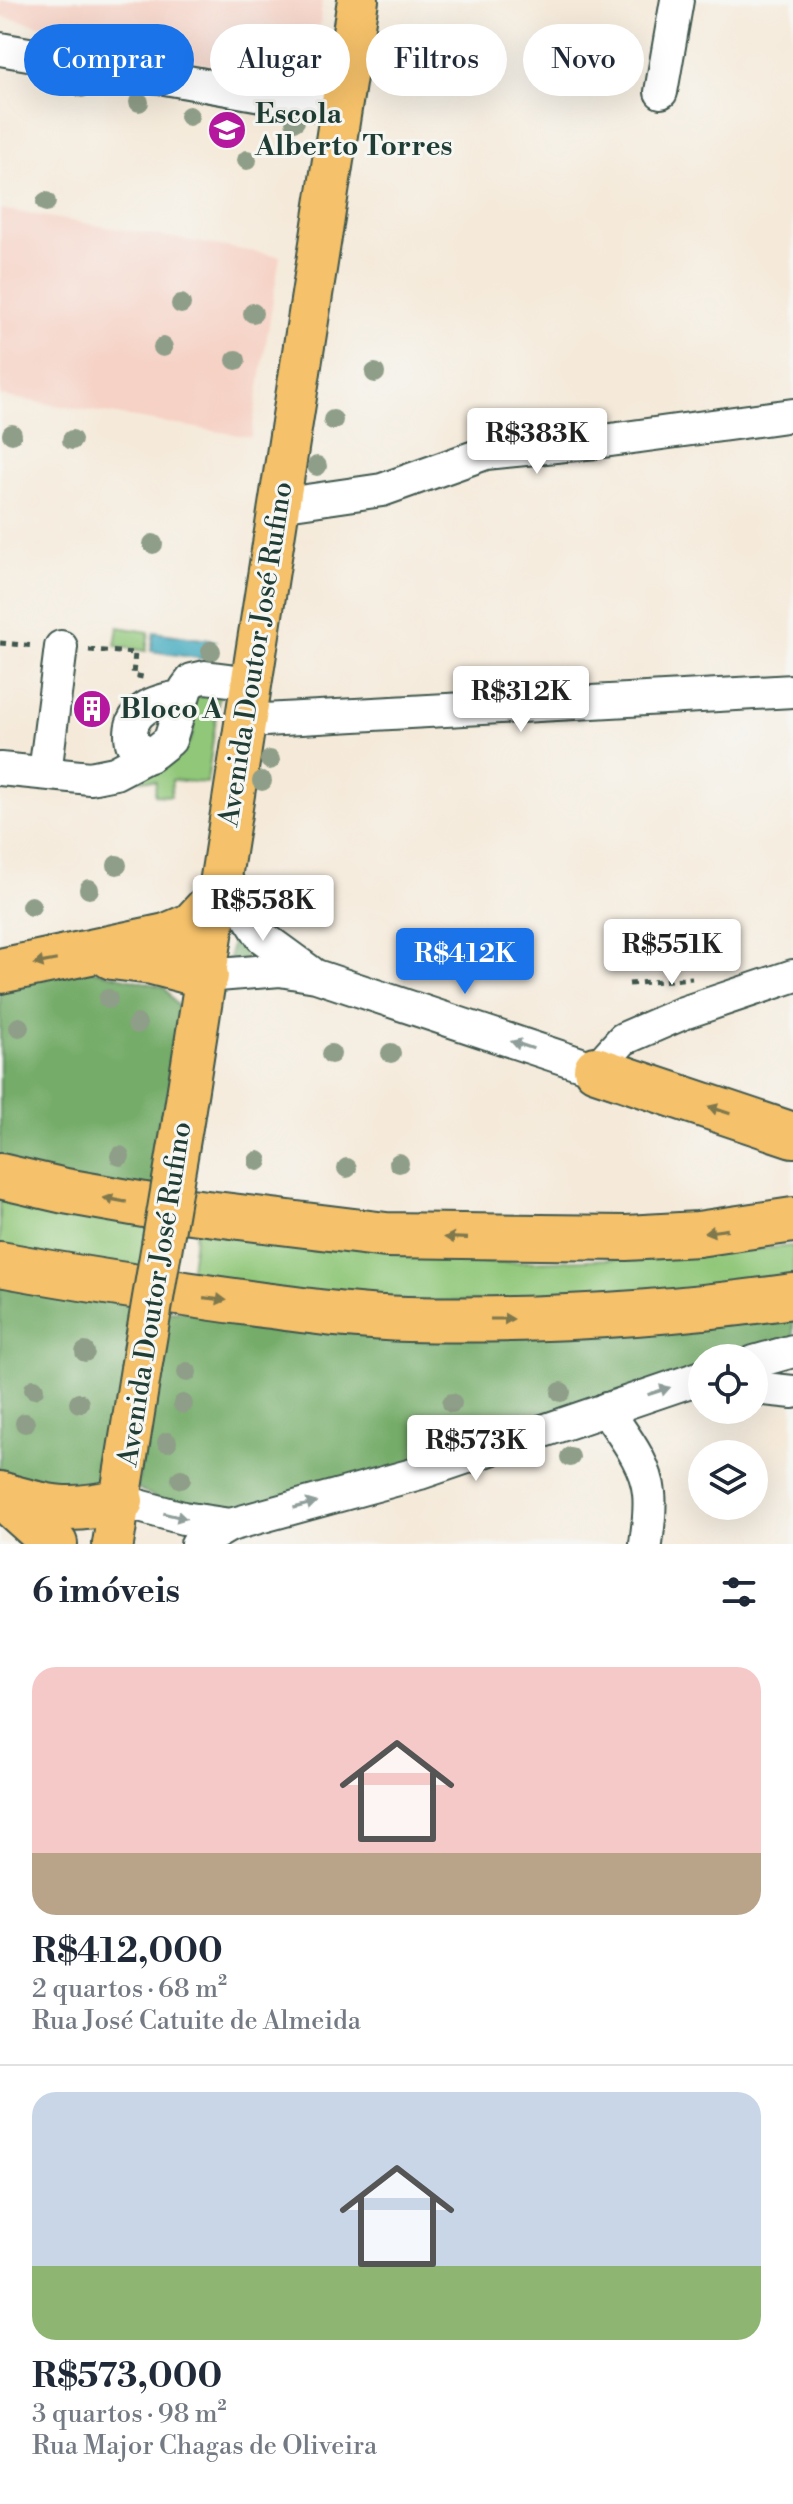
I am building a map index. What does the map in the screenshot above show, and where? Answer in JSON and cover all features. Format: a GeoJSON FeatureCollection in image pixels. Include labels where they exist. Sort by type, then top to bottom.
{"type":"FeatureCollection","features":[{"type":"Feature","properties":{"kind":"highway"},"geometry":{"type":"LineString","coordinates":[[0,971],[90,954],[179,931],[192,925],[220,886]]}},
{"type":"Feature","properties":{"kind":"highway"},"geometry":{"type":"LineString","coordinates":[[90,954],[152,962],[206,976]]}},
{"type":"Feature","properties":{"kind":"highway"},"geometry":{"type":"LineString","coordinates":[[596,1069],[793,1135]]}},
{"type":"Feature","properties":{"kind":"highway"},"geometry":{"type":"LineString","coordinates":[[0,1176],[150,1206],[386,1235],[626,1238],[698,1234],[793,1220]]}},
{"type":"Feature","properties":{"kind":"highway"},"geometry":{"type":"LineString","coordinates":[[0,1264],[132,1288],[334,1314],[405,1319],[565,1319],[725,1306],[793,1296]]}},
{"type":"Feature","properties":{"kind":"highway"},"geometry":{"type":"LineString","coordinates":[[0,1495],[55,1509],[89,1509],[121,1501]]}},
{"type":"Feature","properties":{"kind":"highway"},"geometry":{"type":"LineString","coordinates":[[0,1495],[55,1544]]}},
{"type":"Feature","properties":{"kind":"main road","name":"Avenida Doutor José Rufino"},"geometry":{"type":"LineString","coordinates":[[113,1544],[183,1121],[358,0]]}},
{"type":"Feature","properties":{"kind":"street"},"geometry":{"type":"LineString","coordinates":[[661,92],[677,0]]}},
{"type":"Feature","properties":{"kind":"street"},"geometry":{"type":"LineString","coordinates":[[0,49],[341,109]]}},
{"type":"Feature","properties":{"kind":"street"},"geometry":{"type":"LineString","coordinates":[[279,505],[382,490],[486,453],[596,442],[793,415]]}},
{"type":"Feature","properties":{"kind":"street"},"geometry":{"type":"LineString","coordinates":[[45,773],[61,647]]}},
{"type":"Feature","properties":{"kind":"street"},"geometry":{"type":"LineString","coordinates":[[0,769],[101,777],[115,773],[149,756],[170,740],[185,691],[198,677],[252,683]]}},
{"type":"Feature","properties":{"kind":"street"},"geometry":{"type":"LineString","coordinates":[[246,721],[793,691]]}},
{"type":"Feature","properties":{"kind":"street"},"geometry":{"type":"LineString","coordinates":[[220,886],[262,937],[316,976]]}},
{"type":"Feature","properties":{"kind":"street"},"geometry":{"type":"LineString","coordinates":[[206,976],[280,970],[316,976],[596,1069],[623,1039],[683,1013],[793,976]]}},
{"type":"Feature","properties":{"kind":"street"},"geometry":{"type":"LineString","coordinates":[[768,1358],[793,1351]]}},
{"type":"Feature","properties":{"kind":"street"},"geometry":{"type":"LineString","coordinates":[[197,1544],[230,1525],[420,1473],[688,1382]]}},
{"type":"Feature","properties":{"kind":"street"},"geometry":{"type":"LineString","coordinates":[[768,1389],[793,1392]]}},
{"type":"Feature","properties":{"kind":"street"},"geometry":{"type":"LineString","coordinates":[[606,1409],[634,1452],[648,1483],[650,1504],[646,1544]]}},
{"type":"Feature","properties":{"kind":"street"},"geometry":{"type":"LineString","coordinates":[[121,1501],[183,1518],[230,1525]]}},
{"type":"Feature","properties":{"kind":"path"},"geometry":{"type":"LineString","coordinates":[[0,643],[135,653],[133,675],[185,691]]}},
{"type":"Feature","properties":{"kind":"shaded area"},"geometry":{"type":"Polygon","coordinates":[[[0,0],[322,0],[320,24],[210,24],[210,65],[194,62],[194,24],[34,24],[0,16],[0,0]]]}},
{"type":"Feature","properties":{"kind":"shaded area"},"geometry":{"type":"Polygon","coordinates":[[[0,209],[280,256],[251,437],[0,396],[0,209]]]}},
{"type":"Feature","properties":{"kind":"green space"},"geometry":{"type":"Polygon","coordinates":[[[118,627],[149,632],[146,651],[115,646],[118,627]]]}},
{"type":"Feature","properties":{"kind":"green space"},"geometry":{"type":"Polygon","coordinates":[[[204,692],[219,696],[207,783],[172,780],[171,796],[155,795],[156,781],[126,778],[184,748],[193,733],[192,701],[204,692]]]}},
{"type":"Feature","properties":{"kind":"green space"},"geometry":{"type":"Polygon","coordinates":[[[235,920],[276,958],[229,960],[235,920]]]}},
{"type":"Feature","properties":{"kind":"green space"},"geometry":{"type":"Polygon","coordinates":[[[75,966],[164,987],[186,1018],[160,1203],[0,1167],[0,980],[75,966]]]}},
{"type":"Feature","properties":{"kind":"green space"},"geometry":{"type":"Polygon","coordinates":[[[0,1184],[157,1218],[142,1291],[0,1268],[0,1184]]]}},
{"type":"Feature","properties":{"kind":"green space"},"geometry":{"type":"Polygon","coordinates":[[[197,1223],[492,1263],[649,1258],[793,1246],[793,1285],[637,1304],[187,1298],[197,1223]]]}},
{"type":"Feature","properties":{"kind":"green space"},"geometry":{"type":"Polygon","coordinates":[[[0,1282],[146,1305],[116,1472],[87,1497],[0,1480],[0,1282]]]}},
{"type":"Feature","properties":{"kind":"green space"},"geometry":{"type":"Polygon","coordinates":[[[793,1305],[793,1345],[768,1352],[768,1344],[688,1344],[688,1376],[301,1507],[193,1518],[137,1488],[168,1311],[793,1305]]]}},
{"type":"Feature","properties":{"kind":"water"},"geometry":{"type":"Polygon","coordinates":[[[154,632],[216,641],[203,659],[151,651],[154,632]]]}},
{"type":"Feature","properties":{"kind":"place","name":"Escola Alberto Torres"},"geometry":{"type":"Point","coordinates":[227,130]}},
{"type":"Feature","properties":{"kind":"place","name":"Bloco A"},"geometry":{"type":"Point","coordinates":[92,709]}}]}
